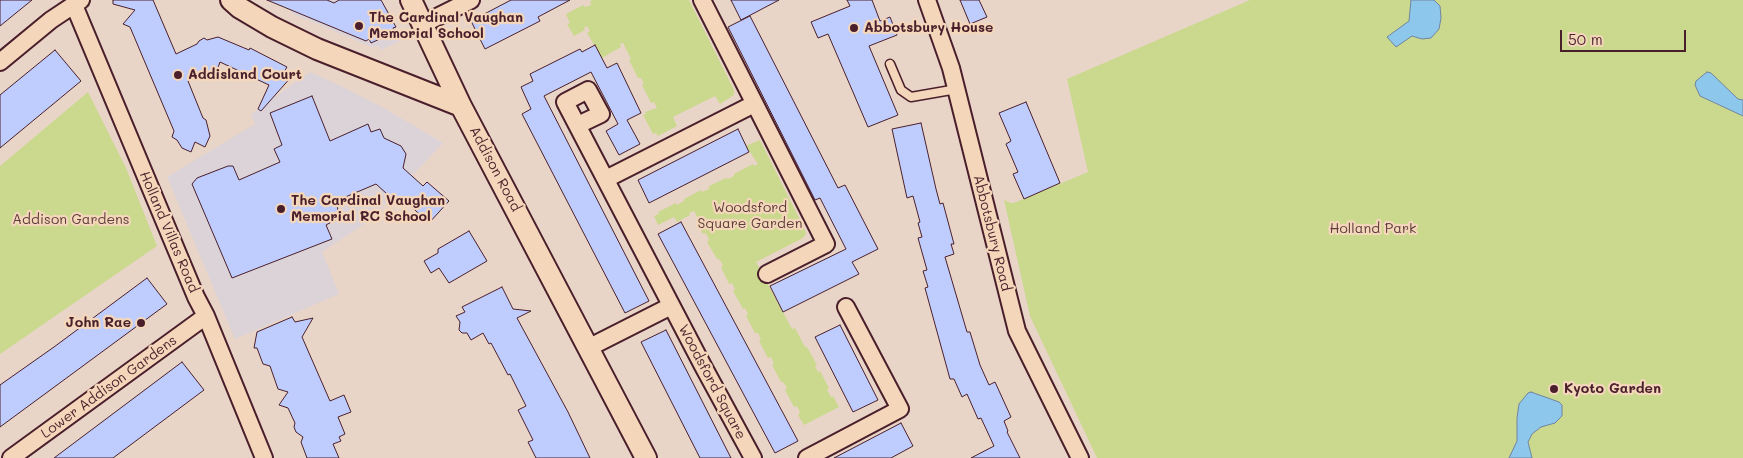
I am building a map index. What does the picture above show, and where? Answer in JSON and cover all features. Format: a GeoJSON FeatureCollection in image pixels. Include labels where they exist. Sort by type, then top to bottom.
{"type":"FeatureCollection","features":[{"type":"Feature","properties":{"kind":"street"},"geometry":{"type":"LineString","coordinates":[[231,0],[240,8],[272,27],[317,49],[461,106]]}},
{"type":"Feature","properties":{"kind":"street","name":"Addison Road"},"geometry":{"type":"LineString","coordinates":[[410,0],[461,106],[646,458]]}},
{"type":"Feature","properties":{"kind":"street"},"geometry":{"type":"LineString","coordinates":[[423,24],[471,0]]}},
{"type":"Feature","properties":{"kind":"street"},"geometry":{"type":"LineString","coordinates":[[702,0],[826,244],[767,274]]}},
{"type":"Feature","properties":{"kind":"street","name":"Abbotsbury Road"},"geometry":{"type":"LineString","coordinates":[[927,0],[957,89],[1017,331],[1080,458]]}},
{"type":"Feature","properties":{"kind":"street"},"geometry":{"type":"LineString","coordinates":[[0,62],[51,20],[77,3]]}},
{"type":"Feature","properties":{"kind":"street","name":"Holland Villas Road"},"geometry":{"type":"LineString","coordinates":[[77,3],[196,297],[206,316],[264,458]]}},
{"type":"Feature","properties":{"kind":"street"},"geometry":{"type":"LineString","coordinates":[[606,179],[754,104]]}},
{"type":"Feature","properties":{"kind":"street","name":"Woodsford Square"},"geometry":{"type":"LineString","coordinates":[[578,126],[671,306],[753,458]]}},
{"type":"Feature","properties":{"kind":"street"},"geometry":{"type":"LineString","coordinates":[[588,348],[671,306]]}},
{"type":"Feature","properties":{"kind":"street"},"geometry":{"type":"LineString","coordinates":[[807,458],[900,410],[846,307]]}},
{"type":"Feature","properties":{"kind":"street","name":"Lower Addison Gardens"},"geometry":{"type":"LineString","coordinates":[[11,458],[206,316]]}},
{"type":"Feature","properties":{"kind":"lane"},"geometry":{"type":"LineString","coordinates":[[890,64],[901,90],[912,97],[957,89]]}},
{"type":"Feature","properties":{"kind":"shaded area","name":"The Cardinal Vaughan Memorial School"},"geometry":{"type":"Polygon","coordinates":[[[299,0],[381,0],[402,40],[381,50],[379,46],[372,47],[291,13],[299,0]]]}},
{"type":"Feature","properties":{"kind":"shaded area","name":"The Cardinal Vaughan Memorial RC School"},"geometry":{"type":"Polygon","coordinates":[[[310,72],[384,108],[443,143],[370,220],[322,252],[339,294],[235,339],[167,177],[255,124],[251,114],[310,72]]]}},
{"type":"Feature","properties":{"kind":"green space"},"geometry":{"type":"Polygon","coordinates":[[[689,0],[734,90],[734,95],[720,104],[715,96],[673,117],[677,126],[658,136],[656,133],[653,134],[643,115],[646,114],[645,112],[657,108],[654,102],[651,103],[642,85],[644,84],[641,78],[638,78],[629,60],[631,59],[623,43],[620,44],[621,47],[602,58],[587,33],[590,31],[587,26],[584,28],[585,30],[574,36],[567,24],[570,23],[566,14],[583,5],[585,7],[591,5],[590,1],[689,0]]]}},
{"type":"Feature","properties":{"kind":"green space","name":"Holland Park"},"geometry":{"type":"Polygon","coordinates":[[[1250,0],[1743,0],[1743,458],[1097,458],[1030,316],[1004,200],[1014,203],[1088,172],[1067,79],[1250,0]]]}},
{"type":"Feature","properties":{"kind":"green space","name":"Addison Gardens"},"geometry":{"type":"Polygon","coordinates":[[[88,92],[126,168],[157,246],[0,354],[0,166],[88,92]]]}},
{"type":"Feature","properties":{"kind":"green space","name":"Woodsford Square Garden"},"geometry":{"type":"Polygon","coordinates":[[[760,140],[806,234],[803,238],[756,262],[792,329],[795,328],[805,347],[807,347],[817,365],[815,366],[818,372],[820,371],[829,388],[827,390],[839,407],[804,425],[798,415],[800,413],[797,406],[794,407],[785,390],[787,388],[781,382],[772,365],[774,364],[771,357],[768,358],[759,341],[761,339],[758,333],[755,333],[746,316],[748,314],[745,308],[743,309],[733,291],[735,289],[732,283],[729,284],[721,267],[723,265],[707,242],[709,240],[706,233],[703,234],[694,211],[677,222],[674,217],[658,225],[654,216],[659,214],[658,212],[676,203],[677,205],[701,190],[702,192],[709,189],[709,186],[734,176],[734,174],[753,164],[754,166],[758,164],[746,146],[760,140]]]}},
{"type":"Feature","properties":{"kind":"water"},"geometry":{"type":"Polygon","coordinates":[[[1411,0],[1434,0],[1440,6],[1441,18],[1439,29],[1431,38],[1422,39],[1412,36],[1396,47],[1387,37],[1409,21],[1411,0]]]}},
{"type":"Feature","properties":{"kind":"water"},"geometry":{"type":"Polygon","coordinates":[[[1707,72],[1711,73],[1738,99],[1743,100],[1743,116],[1700,96],[1695,85],[1696,81],[1707,72]]]}},
{"type":"Feature","properties":{"kind":"water"},"geometry":{"type":"Polygon","coordinates":[[[1531,392],[1559,402],[1562,405],[1562,416],[1555,423],[1541,427],[1532,434],[1528,442],[1532,458],[1509,458],[1517,441],[1519,404],[1531,392]]]}},
{"type":"Feature","properties":{"kind":"building"},"geometry":{"type":"Polygon","coordinates":[[[0,0],[32,0],[0,26],[0,0]]]}},
{"type":"Feature","properties":{"kind":"building","name":"Addisland Court"},"geometry":{"type":"Polygon","coordinates":[[[113,0],[153,0],[176,54],[197,44],[204,38],[207,40],[218,37],[249,50],[250,48],[287,67],[284,72],[292,76],[261,111],[258,109],[269,85],[220,62],[216,73],[210,72],[188,81],[203,118],[206,120],[210,136],[205,147],[195,142],[191,152],[182,148],[177,140],[172,137],[174,131],[130,27],[123,24],[135,10],[113,4],[113,0]]]}},
{"type":"Feature","properties":{"kind":"building","name":"The Cardinal Vaughan Memorial School"},"geometry":{"type":"Polygon","coordinates":[[[267,0],[327,0],[334,3],[339,0],[381,0],[396,27],[393,28],[395,32],[371,43],[369,39],[366,41],[267,0]]]}},
{"type":"Feature","properties":{"kind":"building"},"geometry":{"type":"Polygon","coordinates":[[[511,0],[570,0],[538,17],[540,21],[485,49],[471,21],[511,0]]]}},
{"type":"Feature","properties":{"kind":"building"},"geometry":{"type":"Polygon","coordinates":[[[731,0],[779,0],[741,20],[731,0]]]}},
{"type":"Feature","properties":{"kind":"building"},"geometry":{"type":"Polygon","coordinates":[[[847,0],[872,0],[880,21],[890,17],[897,35],[869,46],[898,115],[868,127],[828,34],[818,38],[811,22],[850,6],[847,0]]]}},
{"type":"Feature","properties":{"kind":"building"},"geometry":{"type":"Polygon","coordinates":[[[960,0],[979,0],[987,17],[970,24],[960,0]]]}},
{"type":"Feature","properties":{"kind":"building"},"geometry":{"type":"Polygon","coordinates":[[[750,16],[838,188],[845,185],[878,249],[852,262],[859,274],[783,312],[770,286],[846,249],[820,198],[815,200],[728,27],[750,16]]]}},
{"type":"Feature","properties":{"kind":"building"},"geometry":{"type":"Polygon","coordinates":[[[595,45],[607,68],[617,63],[641,113],[627,120],[640,144],[619,155],[606,131],[618,124],[591,72],[544,96],[649,301],[625,313],[522,114],[531,109],[521,87],[533,81],[530,74],[580,49],[582,52],[595,45]]]}},
{"type":"Feature","properties":{"kind":"building"},"geometry":{"type":"Polygon","coordinates":[[[55,50],[81,81],[0,148],[0,95],[55,50]]]}},
{"type":"Feature","properties":{"kind":"building"},"geometry":{"type":"Polygon","coordinates":[[[312,96],[330,141],[368,124],[371,132],[380,129],[384,138],[401,146],[406,154],[403,168],[423,186],[427,182],[449,201],[429,223],[402,198],[397,203],[376,184],[336,201],[339,215],[337,219],[326,225],[332,239],[232,278],[192,184],[197,178],[228,166],[233,166],[239,180],[280,162],[274,149],[282,145],[270,113],[312,96]]]}},
{"type":"Feature","properties":{"kind":"building"},"geometry":{"type":"Polygon","coordinates":[[[1026,102],[1060,183],[1024,199],[1013,174],[1018,172],[1006,144],[1011,141],[999,113],[1026,102]]]}},
{"type":"Feature","properties":{"kind":"building"},"geometry":{"type":"Polygon","coordinates":[[[921,123],[940,204],[943,203],[954,244],[951,244],[954,254],[945,257],[967,332],[970,332],[980,365],[989,385],[995,382],[1011,417],[1004,421],[1007,432],[1020,458],[971,458],[994,446],[981,418],[978,419],[967,394],[962,397],[954,379],[950,379],[925,288],[928,287],[923,271],[927,270],[918,238],[922,237],[918,223],[920,222],[913,196],[907,198],[892,129],[921,123]]]}},
{"type":"Feature","properties":{"kind":"building"},"geometry":{"type":"Polygon","coordinates":[[[738,129],[749,152],[649,203],[638,180],[738,129]]]}},
{"type":"Feature","properties":{"kind":"building"},"geometry":{"type":"Polygon","coordinates":[[[681,222],[798,441],[775,453],[658,234],[681,222]]]}},
{"type":"Feature","properties":{"kind":"building"},"geometry":{"type":"Polygon","coordinates":[[[469,231],[487,261],[449,283],[439,268],[431,273],[424,261],[438,253],[438,249],[469,231]]]}},
{"type":"Feature","properties":{"kind":"building"},"geometry":{"type":"Polygon","coordinates":[[[147,278],[167,304],[0,427],[0,385],[147,278]]]}},
{"type":"Feature","properties":{"kind":"building"},"geometry":{"type":"Polygon","coordinates":[[[502,287],[513,309],[531,311],[517,318],[568,412],[590,458],[536,458],[528,442],[533,440],[518,410],[526,406],[510,374],[508,375],[491,343],[489,344],[483,333],[471,340],[467,333],[462,333],[459,330],[460,322],[456,316],[465,312],[462,307],[502,287]]]}},
{"type":"Feature","properties":{"kind":"building"},"geometry":{"type":"Polygon","coordinates":[[[292,317],[295,322],[313,318],[302,337],[330,401],[344,395],[351,412],[338,417],[345,434],[339,437],[341,441],[333,444],[339,458],[307,458],[301,442],[303,437],[296,432],[295,423],[288,408],[279,405],[288,392],[278,389],[270,366],[263,364],[257,348],[254,348],[257,332],[292,317]]]}},
{"type":"Feature","properties":{"kind":"building"},"geometry":{"type":"Polygon","coordinates":[[[840,325],[878,400],[853,412],[815,337],[840,325]]]}},
{"type":"Feature","properties":{"kind":"building"},"geometry":{"type":"Polygon","coordinates":[[[666,330],[731,458],[700,458],[641,342],[666,330]]]}},
{"type":"Feature","properties":{"kind":"building"},"geometry":{"type":"Polygon","coordinates":[[[182,362],[204,390],[113,458],[54,458],[182,362]]]}},
{"type":"Feature","properties":{"kind":"building"},"geometry":{"type":"Polygon","coordinates":[[[901,423],[913,446],[891,458],[834,458],[901,423]]]}},
{"type":"Feature","properties":{"kind":"place","name":"The Cardinal Vaughan Memorial School"},"geometry":{"type":"Point","coordinates":[359,26]}},
{"type":"Feature","properties":{"kind":"place","name":"Abbotsbury House"},"geometry":{"type":"Point","coordinates":[854,28]}},
{"type":"Feature","properties":{"kind":"place","name":"Addisland Court"},"geometry":{"type":"Point","coordinates":[178,75]}},
{"type":"Feature","properties":{"kind":"place","name":"The Cardinal Vaughan Memorial RC School"},"geometry":{"type":"Point","coordinates":[281,209]}},
{"type":"Feature","properties":{"kind":"place","name":"John Rae"},"geometry":{"type":"Point","coordinates":[141,323]}},
{"type":"Feature","properties":{"kind":"place","name":"Kyoto Garden"},"geometry":{"type":"Point","coordinates":[1554,389]}}]}
